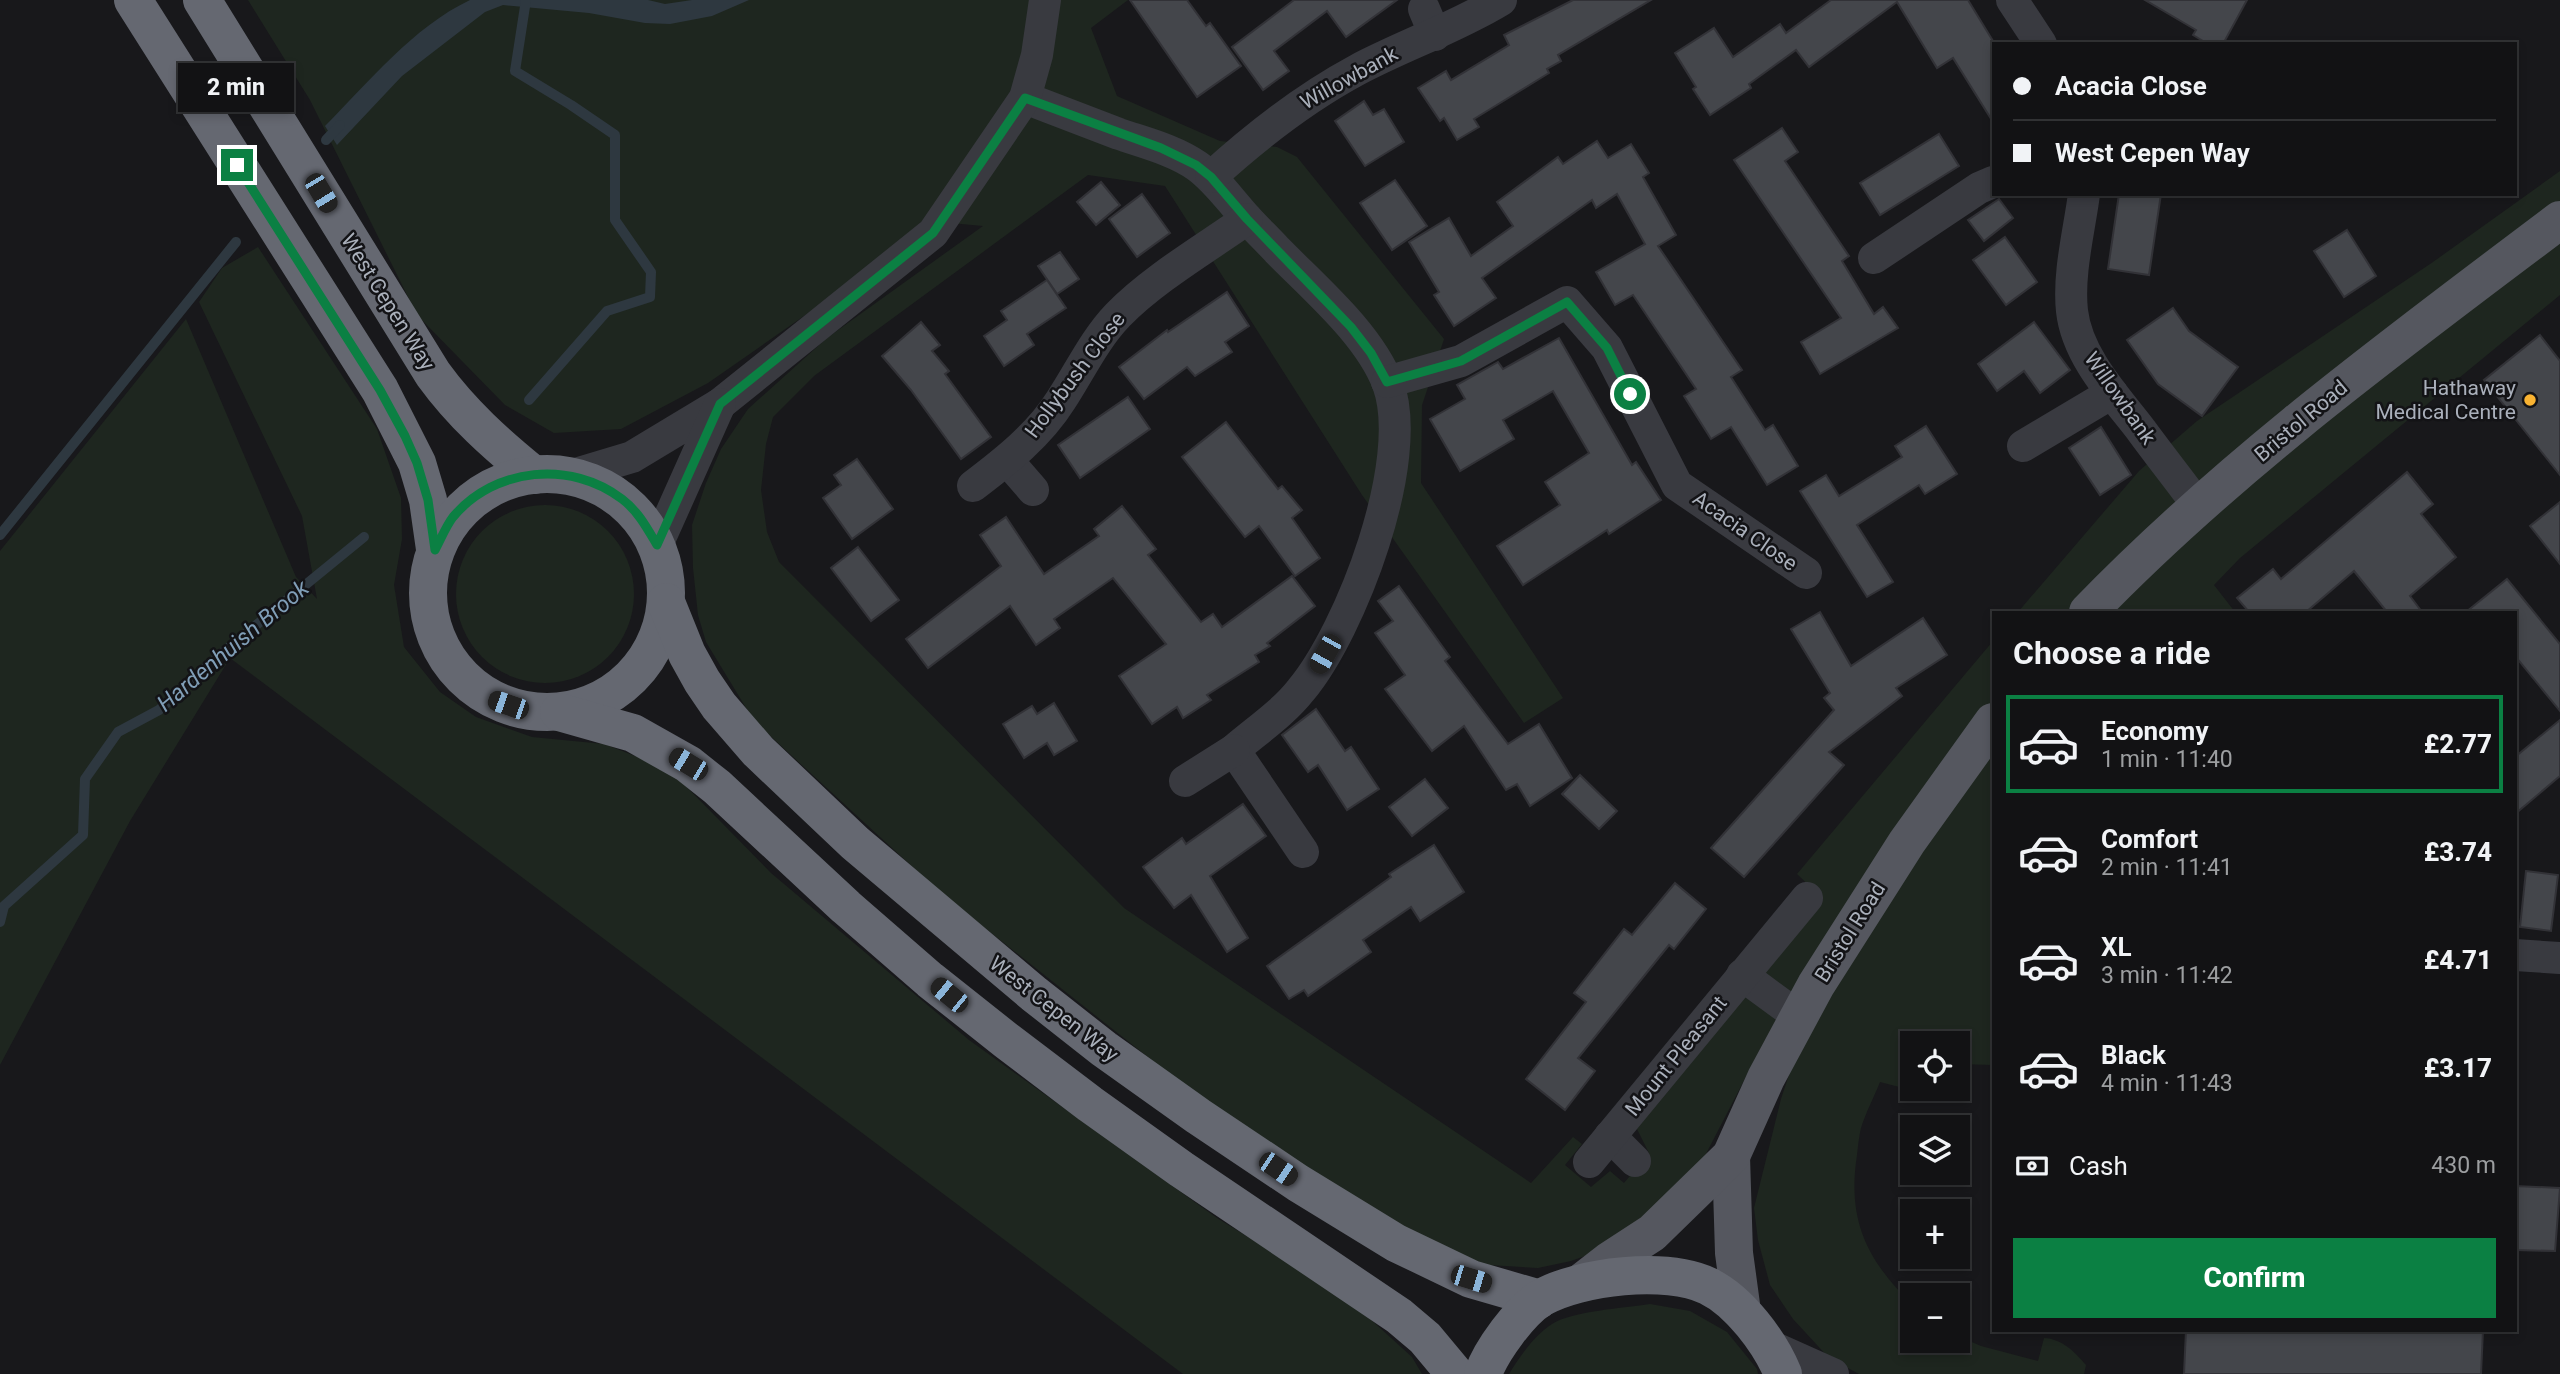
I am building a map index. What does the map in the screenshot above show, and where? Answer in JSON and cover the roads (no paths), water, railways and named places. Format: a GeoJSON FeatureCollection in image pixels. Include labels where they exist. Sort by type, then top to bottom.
{"type":"FeatureCollection","features":[{"type":"Feature","properties":{"kind":"highway"},"geometry":{"type":"LineString","coordinates":[[133,0],[380,390],[417,463],[428,500],[435,550]]}},
{"type":"Feature","properties":{"kind":"highway","name":"West Cepen Way"},"geometry":{"type":"LineString","coordinates":[[202,0],[433,374],[454,403],[474,424],[534,475]]}},
{"type":"Feature","properties":{"kind":"highway"},"geometry":{"type":"LineString","coordinates":[[572,475],[599,484],[623,500],[643,520],[657,545],[666,573],[666,602],[659,636],[642,666],[619,689],[591,705],[559,712],[524,711],[491,699],[463,679],[442,651],[430,618],[427,584],[435,550],[453,517],[480,493],[513,477],[572,475]]}},
{"type":"Feature","properties":{"kind":"highway","name":"West Cepen Way"},"geometry":{"type":"LineString","coordinates":[[666,602],[687,654],[702,681],[719,706],[758,751],[855,843],[1034,995],[1198,1116],[1396,1243],[1471,1279],[1540,1299]]}},
{"type":"Feature","properties":{"kind":"highway"},"geometry":{"type":"LineString","coordinates":[[559,712],[633,733],[688,764],[717,787],[930,980],[1090,1104],[1181,1169],[1399,1316],[1426,1338],[1455,1374]]}},
{"type":"Feature","properties":{"kind":"highway"},"geometry":{"type":"LineString","coordinates":[[1483,1374],[1487,1363],[1510,1329],[1540,1299],[1582,1282],[1635,1274],[1671,1277],[1707,1286],[1742,1312],[1775,1360]]}},
{"type":"Feature","properties":{"kind":"main road","name":"Bristol Road"},"geometry":{"type":"LineString","coordinates":[[2089,611],[2199,506],[2377,359],[2560,220]]}},
{"type":"Feature","properties":{"kind":"main road","name":"Bristol Road"},"geometry":{"type":"LineString","coordinates":[[1582,1282],[1652,1233],[1731,1156],[1766,1078],[1816,985],[1907,842],[1992,723]]}},
{"type":"Feature","properties":{"kind":"main road","name":"Bristol Road"},"geometry":{"type":"LineString","coordinates":[[1731,1156],[1734,1253],[1742,1312]]}},
{"type":"Feature","properties":{"kind":"street"},"geometry":{"type":"LineString","coordinates":[[572,475],[632,457],[720,404],[933,233],[1025,98],[1037,55],[1045,0]]}},
{"type":"Feature","properties":{"kind":"street","name":"Willowbank"},"geometry":{"type":"LineString","coordinates":[[1211,177],[1282,116],[1355,71],[1391,53],[1430,22],[1501,0]]}},
{"type":"Feature","properties":{"kind":"street"},"geometry":{"type":"LineString","coordinates":[[2012,0],[2039,42]]}},
{"type":"Feature","properties":{"kind":"street"},"geometry":{"type":"LineString","coordinates":[[1025,98],[1161,148],[1196,165],[1211,177],[1247,219],[1351,327],[1371,353],[1387,382],[1395,422],[1392,469],[1372,546],[1333,640],[1300,692],[1234,750],[1185,780]]}},
{"type":"Feature","properties":{"kind":"street"},"geometry":{"type":"LineString","coordinates":[[1874,258],[1979,188],[1992,182]]}},
{"type":"Feature","properties":{"kind":"street","name":"Willowbank"},"geometry":{"type":"LineString","coordinates":[[2084,196],[2072,277],[2072,310],[2081,342],[2112,393],[2199,506]]}},
{"type":"Feature","properties":{"kind":"street","name":"Hollybush Close"},"geometry":{"type":"LineString","coordinates":[[973,486],[1007,460],[1040,428],[1060,402],[1097,340],[1117,316],[1142,293],[1247,219]]}},
{"type":"Feature","properties":{"kind":"street","name":"Acacia Close"},"geometry":{"type":"LineString","coordinates":[[1387,382],[1461,361],[1567,302],[1607,348],[1677,485],[1806,573]]}},
{"type":"Feature","properties":{"kind":"street"},"geometry":{"type":"LineString","coordinates":[[2023,446],[2112,393]]}},
{"type":"Feature","properties":{"kind":"street"},"geometry":{"type":"LineString","coordinates":[[657,545],[720,404]]}},
{"type":"Feature","properties":{"kind":"street"},"geometry":{"type":"LineString","coordinates":[[1007,460],[1033,490]]}},
{"type":"Feature","properties":{"kind":"street"},"geometry":{"type":"LineString","coordinates":[[1234,750],[1303,852]]}},
{"type":"Feature","properties":{"kind":"street","name":"Mount Pleasant"},"geometry":{"type":"LineString","coordinates":[[1589,1162],[1807,898]]}},
{"type":"Feature","properties":{"kind":"street"},"geometry":{"type":"LineString","coordinates":[[2517,955],[2560,958]]}},
{"type":"Feature","properties":{"kind":"street","name":"Mount Pleasant"},"geometry":{"type":"LineString","coordinates":[[1742,975],[1799,1017]]}},
{"type":"Feature","properties":{"kind":"street","name":"Mount Pleasant"},"geometry":{"type":"LineString","coordinates":[[1610,1136],[1635,1161]]}},
{"type":"Feature","properties":{"kind":"street"},"geometry":{"type":"LineString","coordinates":[[1775,1360],[1833,1374]]}},
{"type":"Feature","properties":{"kind":"waterway","name":"Hardenhuish Brook"},"geometry":{"type":"LineString","coordinates":[[526,0],[515,71],[615,135],[615,220],[651,272],[650,297],[607,311],[529,400]]}},
{"type":"Feature","properties":{"kind":"waterway","name":"Hardenhuish Brook"},"geometry":{"type":"LineString","coordinates":[[326,140],[340,125]]}},
{"type":"Feature","properties":{"kind":"waterway"},"geometry":{"type":"LineString","coordinates":[[0,535],[236,242]]}},
{"type":"Feature","properties":{"kind":"waterway","name":"Hardenhuish Brook"},"geometry":{"type":"LineString","coordinates":[[0,922],[4,906],[83,835],[85,779],[118,732],[159,710],[222,653],[364,537]]}},
{"type":"Feature","properties":{"kind":"place","name":"Hathaway Medical Centre"},"geometry":{"type":"Point","coordinates":[2530,400]}}]}
